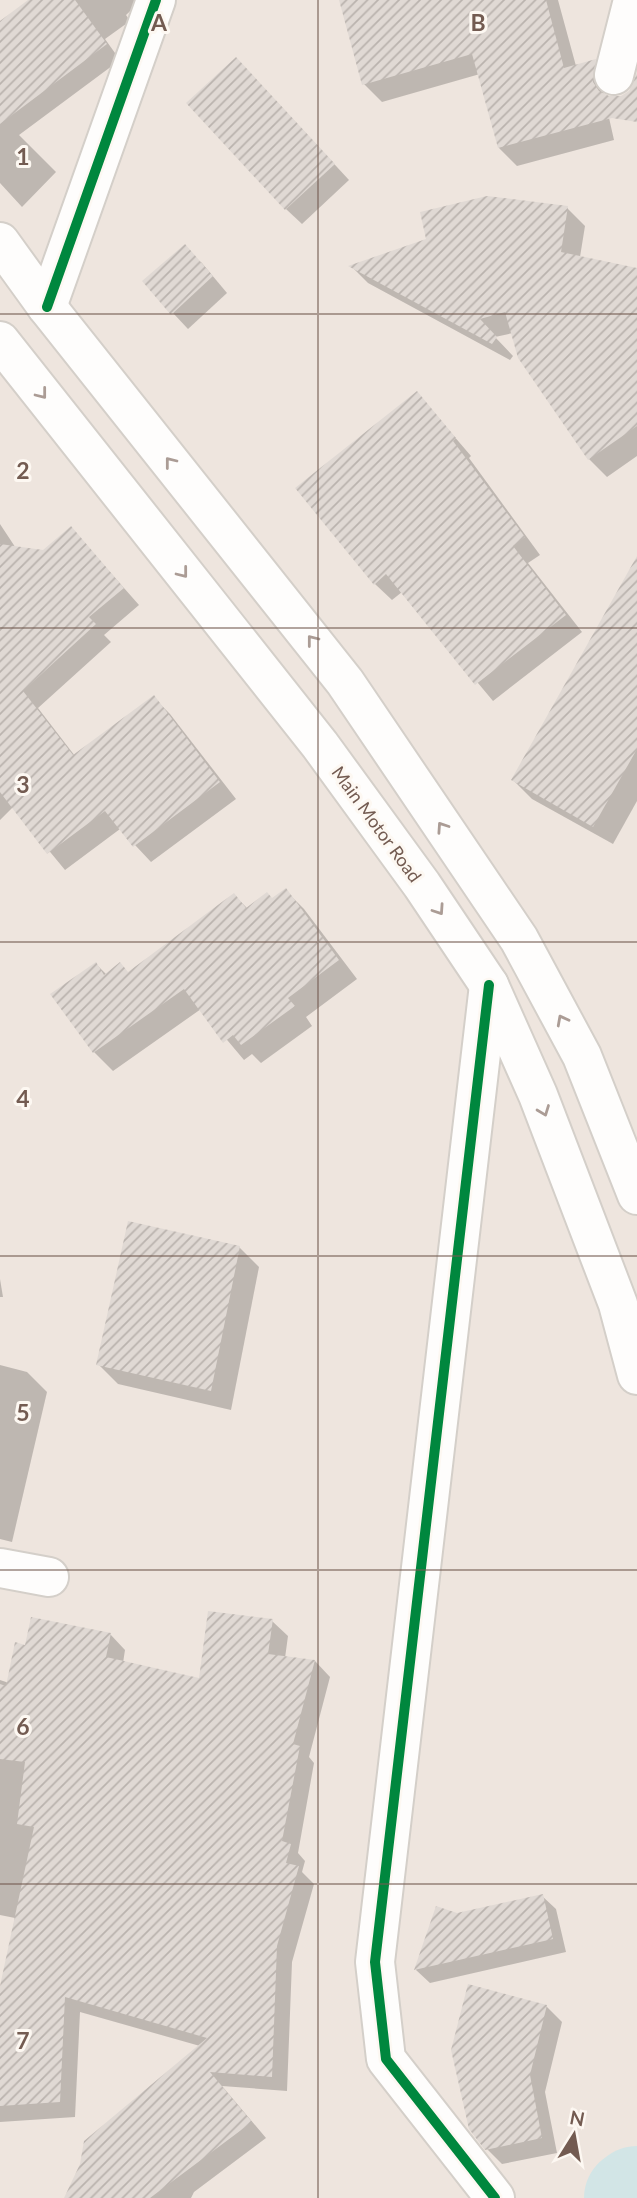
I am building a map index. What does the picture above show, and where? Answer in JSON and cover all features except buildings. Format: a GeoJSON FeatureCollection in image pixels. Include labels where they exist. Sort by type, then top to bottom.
{"type":"FeatureCollection","features":[{"type":"Feature","properties":{"kind":"main road"},"geometry":{"type":"LineString","coordinates":[[47,307],[156,0]]}},
{"type":"Feature","properties":{"kind":"main road"},"geometry":{"type":"LineString","coordinates":[[614,75],[633,0]]}},
{"type":"Feature","properties":{"kind":"main road"},"geometry":{"type":"LineString","coordinates":[[0,242],[47,307],[345,682],[519,939],[582,1056],[637,1195]]}},
{"type":"Feature","properties":{"kind":"main road","name":"Main Motor Road"},"geometry":{"type":"LineString","coordinates":[[0,341],[320,745],[422,885],[489,985],[538,1095],[618,1304],[637,1375]]}},
{"type":"Feature","properties":{"kind":"main road"},"geometry":{"type":"LineString","coordinates":[[489,985],[375,1962],[386,2059],[495,2198]]}},
{"type":"Feature","properties":{"kind":"main road"},"geometry":{"type":"LineString","coordinates":[[0,1568],[49,1577]]}},
{"type":"Feature","properties":{"kind":"shaded area"},"geometry":{"type":"Polygon","coordinates":[[[0,0],[637,0],[637,2198],[0,2198],[0,0]]]}},
{"type":"Feature","properties":{"kind":"waterway"},"geometry":{"type":"LineString","coordinates":[[633,2198],[637,2195]]}},
{"type":"Feature","properties":{"kind":"cycle path"},"geometry":{"type":"LineString","coordinates":[[47,307],[156,0]]}},
{"type":"Feature","properties":{"kind":"cycle path"},"geometry":{"type":"LineString","coordinates":[[489,985],[375,1962],[386,2059],[495,2198]]}}]}
